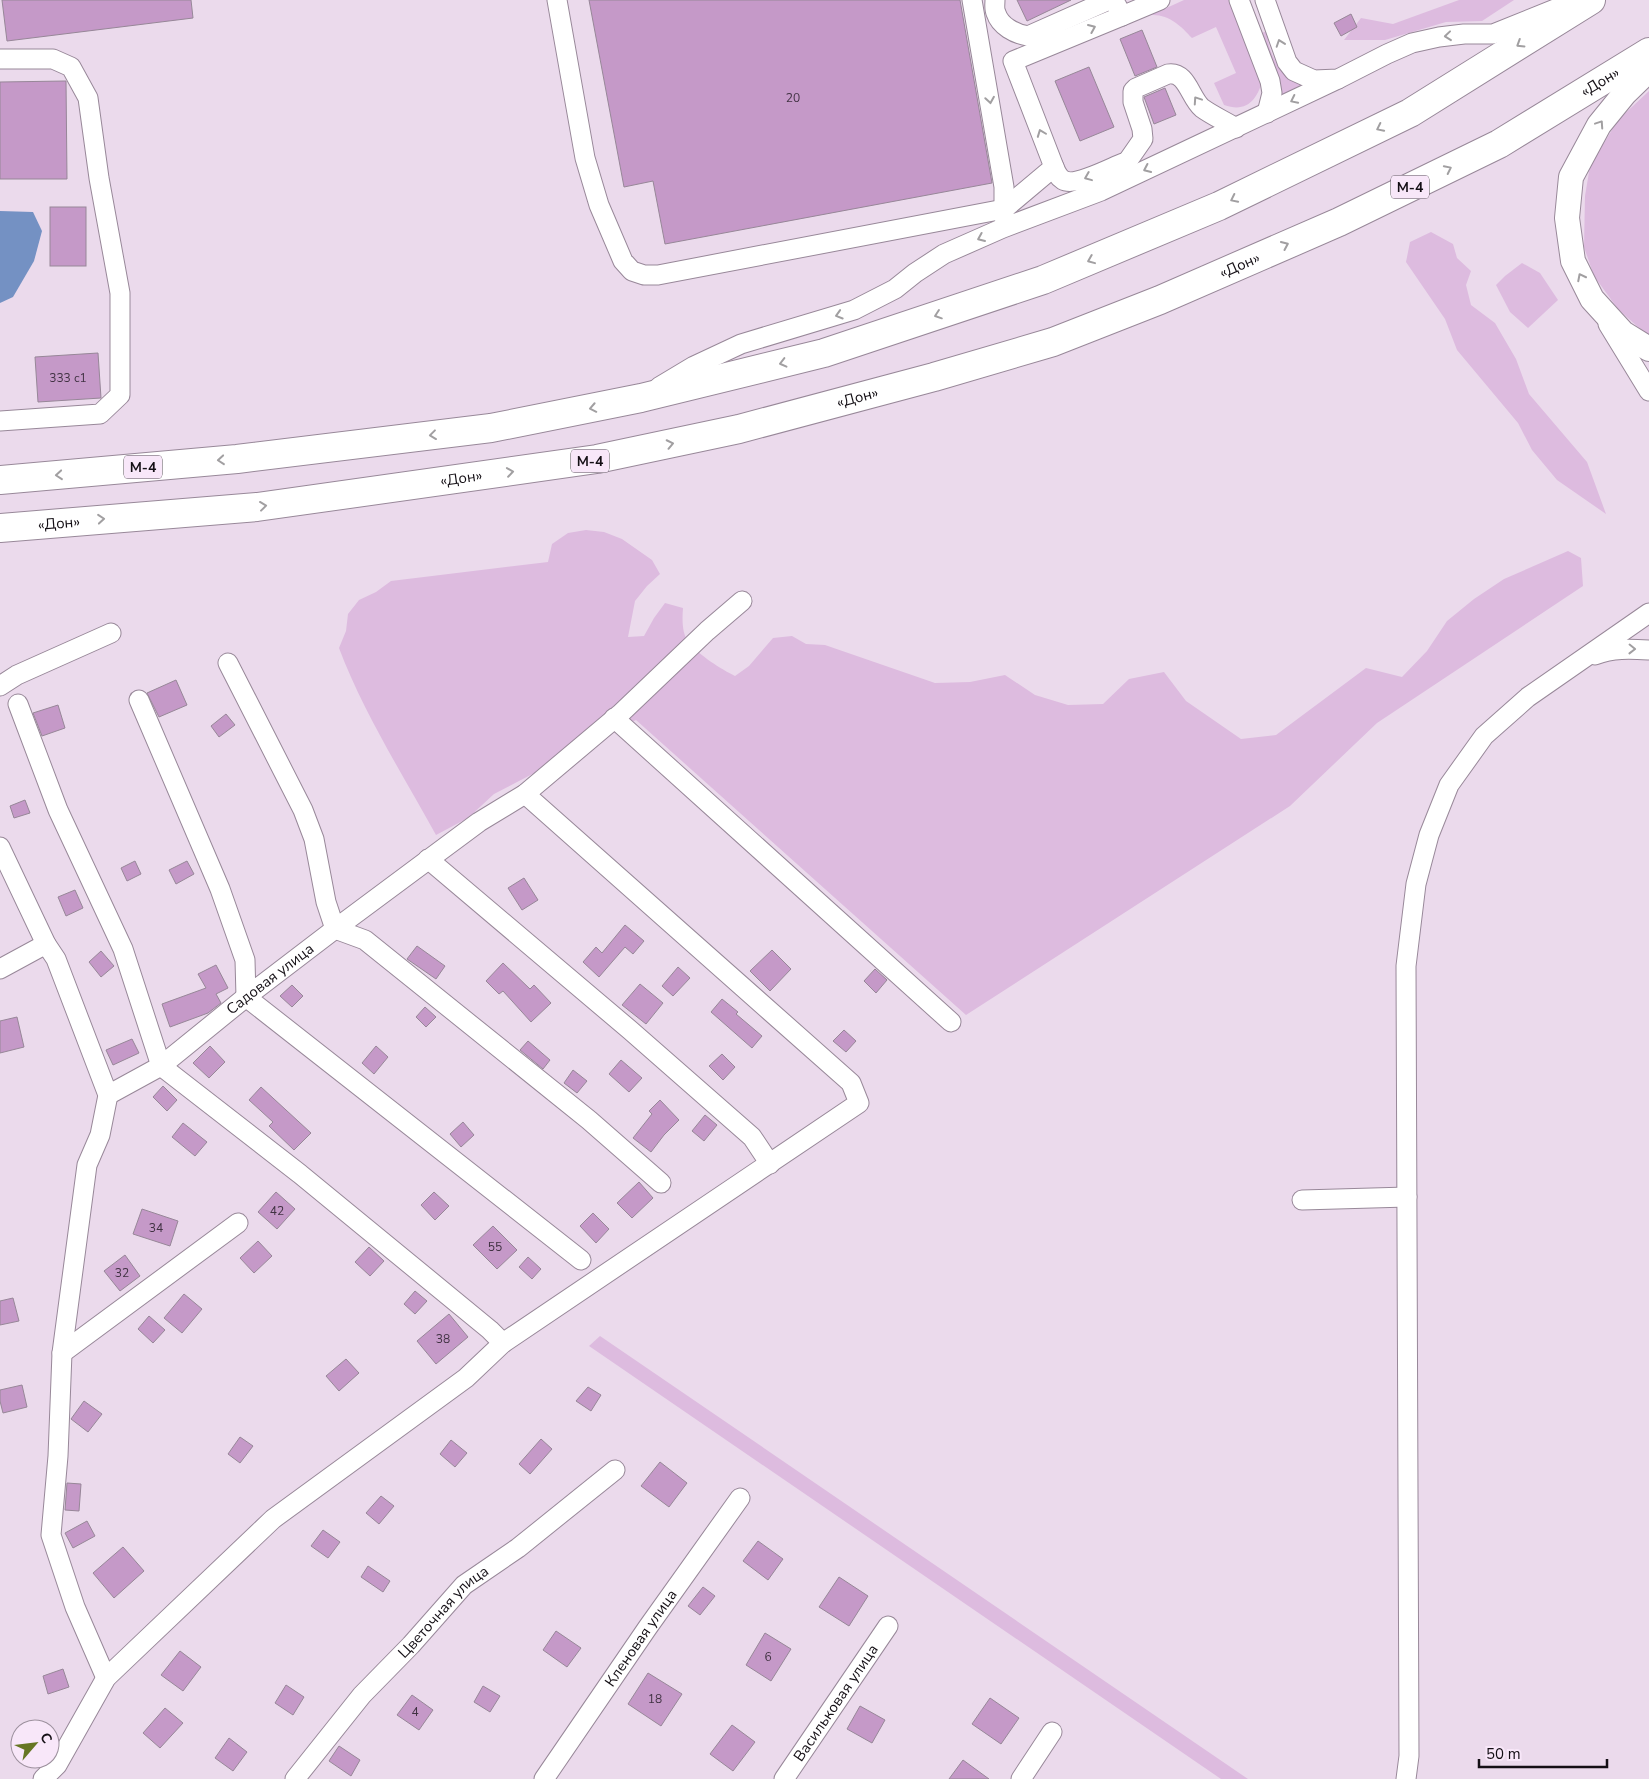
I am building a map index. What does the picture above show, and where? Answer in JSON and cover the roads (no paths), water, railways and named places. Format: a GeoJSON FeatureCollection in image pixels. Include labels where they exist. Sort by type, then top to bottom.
{"type":"FeatureCollection","features":[{"type":"Feature","properties":{"kind":"highway","name":"М-4"},"geometry":{"type":"LineString","coordinates":[[0,480],[237,459],[491,428],[641,398],[833,350],[1043,280],[1219,206],[1410,113],[1590,0]]}},
{"type":"Feature","properties":{"kind":"highway","name":"«Дон»"},"geometry":{"type":"LineString","coordinates":[[0,528],[257,507],[597,460],[739,429],[934,377],[1053,342],[1160,300],[1339,222],[1498,144],[1649,52]]}},
{"type":"Feature","properties":{"kind":"main road"},"geometry":{"type":"LineString","coordinates":[[1649,70],[1625,93],[1599,125],[1571,177],[1567,218],[1573,260],[1592,299],[1623,333],[1649,349]]}},
{"type":"Feature","properties":{"kind":"street"},"geometry":{"type":"LineString","coordinates":[[556,0],[586,158],[599,205],[611,237],[623,261],[632,271],[644,275],[658,275],[1004,209],[1054,167]]}},
{"type":"Feature","properties":{"kind":"street"},"geometry":{"type":"LineString","coordinates":[[972,0],[1004,187],[1003,228]]}},
{"type":"Feature","properties":{"kind":"street"},"geometry":{"type":"LineString","coordinates":[[995,0],[995,12],[1004,24],[1016,34],[1028,36],[1109,0]]}},
{"type":"Feature","properties":{"kind":"street"},"geometry":{"type":"LineString","coordinates":[[984,64],[1013,61],[1118,8],[1160,0]]}},
{"type":"Feature","properties":{"kind":"street"},"geometry":{"type":"LineString","coordinates":[[641,398],[694,366],[741,344],[854,310],[895,289],[944,254],[1003,228],[1101,191],[1412,43],[1464,34],[1493,34],[1578,0]]}},
{"type":"Feature","properties":{"kind":"street"},"geometry":{"type":"LineString","coordinates":[[1267,113],[1272,93],[1270,81],[1242,6],[1266,2],[1286,62],[1294,71],[1314,80],[1338,79]]}},
{"type":"Feature","properties":{"kind":"street"},"geometry":{"type":"LineString","coordinates":[[0,58],[53,59],[70,68],[88,98],[120,293],[120,395],[100,414],[0,421]]}},
{"type":"Feature","properties":{"kind":"street"},"geometry":{"type":"LineString","coordinates":[[1013,61],[1054,167],[1057,174],[1064,181],[1077,182],[1127,162]]}},
{"type":"Feature","properties":{"kind":"street"},"geometry":{"type":"LineString","coordinates":[[1101,191],[1127,162],[1143,139],[1132,102],[1133,91],[1136,88],[1172,73],[1182,78],[1200,107],[1236,128]]}},
{"type":"Feature","properties":{"kind":"street"},"geometry":{"type":"LineString","coordinates":[[1592,299],[1649,391]]}},
{"type":"Feature","properties":{"kind":"street","name":"Садовая улица"},"geometry":{"type":"LineString","coordinates":[[108,1095],[161,1066],[246,997],[428,859],[479,822],[525,794],[614,718],[742,601]]}},
{"type":"Feature","properties":{"kind":"street"},"geometry":{"type":"LineString","coordinates":[[1406,1779],[1409,1756],[1406,966],[1416,884],[1429,835],[1449,785],[1484,736],[1528,697],[1649,613]]}},
{"type":"Feature","properties":{"kind":"street"},"geometry":{"type":"LineString","coordinates":[[0,686],[17,675],[111,633]]}},
{"type":"Feature","properties":{"kind":"street"},"geometry":{"type":"LineString","coordinates":[[1582,659],[1606,651],[1626,649],[1649,650]]}},
{"type":"Feature","properties":{"kind":"street"},"geometry":{"type":"LineString","coordinates":[[228,663],[303,810],[314,839],[326,902],[335,929],[365,940],[589,1120],[660,1183]]}},
{"type":"Feature","properties":{"kind":"street"},"geometry":{"type":"LineString","coordinates":[[139,700],[220,890],[242,951],[245,960],[246,997],[581,1260]]}},
{"type":"Feature","properties":{"kind":"street"},"geometry":{"type":"LineString","coordinates":[[18,704],[58,810],[123,949],[161,1066],[300,1174],[490,1330],[503,1343]]}},
{"type":"Feature","properties":{"kind":"street"},"geometry":{"type":"LineString","coordinates":[[614,718],[951,1022]]}},
{"type":"Feature","properties":{"kind":"street"},"geometry":{"type":"LineString","coordinates":[[42,1779],[57,1765],[106,1678],[274,1519],[466,1378],[503,1343],[859,1103],[851,1083],[525,794]]}},
{"type":"Feature","properties":{"kind":"street"},"geometry":{"type":"LineString","coordinates":[[0,847],[46,944],[56,959],[108,1095],[100,1135],[87,1165],[62,1353],[58,1456],[51,1535],[75,1607],[106,1678]]}},
{"type":"Feature","properties":{"kind":"street"},"geometry":{"type":"LineString","coordinates":[[428,859],[630,1030],[752,1137],[770,1164]]}},
{"type":"Feature","properties":{"kind":"street"},"geometry":{"type":"LineString","coordinates":[[0,968],[46,944]]}},
{"type":"Feature","properties":{"kind":"street"},"geometry":{"type":"LineString","coordinates":[[1302,1200],[1406,1197]]}},
{"type":"Feature","properties":{"kind":"street"},"geometry":{"type":"LineString","coordinates":[[62,1353],[238,1222]]}},
{"type":"Feature","properties":{"kind":"street","name":"Цветочная улица"},"geometry":{"type":"LineString","coordinates":[[295,1779],[362,1695],[411,1645],[464,1585],[518,1548],[616,1470]]}},
{"type":"Feature","properties":{"kind":"street","name":"Кленовая улица"},"geometry":{"type":"LineString","coordinates":[[544,1779],[648,1627],[740,1498]]}},
{"type":"Feature","properties":{"kind":"street","name":"Васильковая улица"},"geometry":{"type":"LineString","coordinates":[[784,1779],[888,1626]]}},
{"type":"Feature","properties":{"kind":"street"},"geometry":{"type":"LineString","coordinates":[[1021,1779],[1052,1732]]}},
{"type":"Feature","properties":{"kind":"water"},"geometry":{"type":"Polygon","coordinates":[[[0,211],[33,212],[42,231],[34,261],[13,297],[0,303],[0,211]]]}}]}
